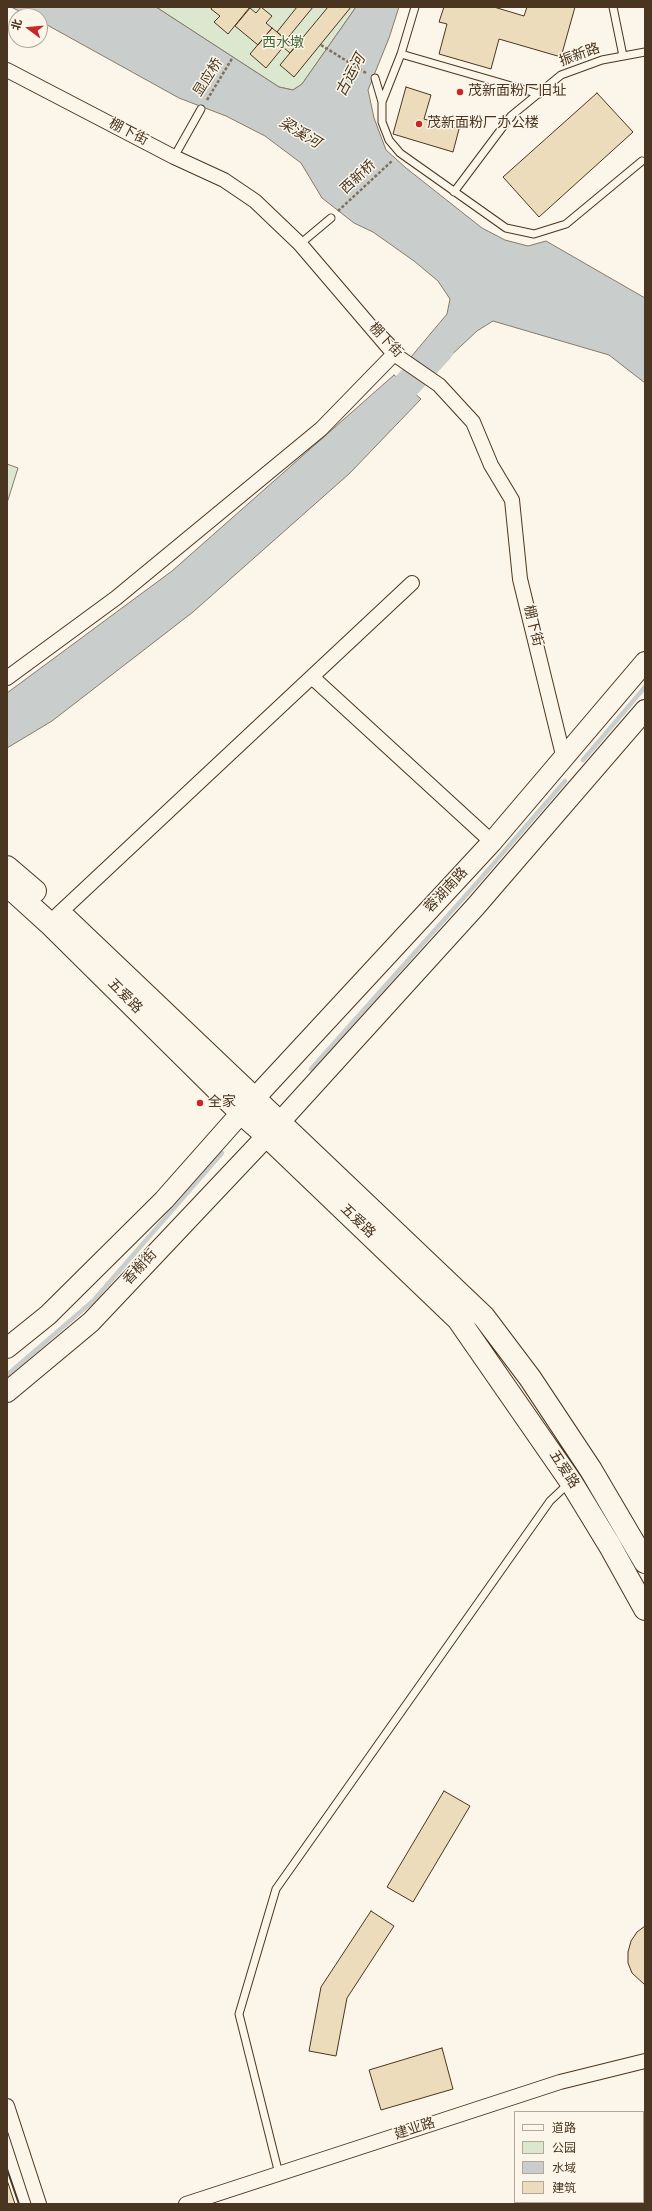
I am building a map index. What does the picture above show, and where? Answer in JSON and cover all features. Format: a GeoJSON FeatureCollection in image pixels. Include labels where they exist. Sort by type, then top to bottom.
{"type":"FeatureCollection","features":[{"type":"Feature","properties":{"kind":"main road","name":"蓉湖南路"},"geometry":{"type":"LineString","coordinates":[[7,1348],[48,1315],[164,1200],[248,1106],[492,842],[645,662]]}},
{"type":"Feature","properties":{"kind":"main road"},"geometry":{"type":"LineString","coordinates":[[273,1129],[460,923],[645,710]]}},
{"type":"Feature","properties":{"kind":"main road"},"geometry":{"type":"LineString","coordinates":[[564,759],[585,779]]}},
{"type":"Feature","properties":{"kind":"main road","name":"五爱路"},"geometry":{"type":"LineString","coordinates":[[7,866],[55,918],[248,1106],[484,1317],[530,1378],[582,1457],[645,1562]]}},
{"type":"Feature","properties":{"kind":"main road","name":"五爱路"},"geometry":{"type":"LineString","coordinates":[[7,885],[55,918]]}},
{"type":"Feature","properties":{"kind":"main road","name":"五爱路"},"geometry":{"type":"LineString","coordinates":[[273,1129],[458,1319],[516,1400],[571,1482],[610,1546],[645,1609]]}},
{"type":"Feature","properties":{"kind":"main road","name":"香榭街"},"geometry":{"type":"LineString","coordinates":[[7,1392],[91,1322],[273,1129]]}},
{"type":"Feature","properties":{"kind":"street","name":"棚下街"},"geometry":{"type":"LineString","coordinates":[[7,70],[174,156],[224,180],[255,201],[300,244],[394,354],[439,385],[473,422],[491,465],[512,500],[520,579],[564,759]]}},
{"type":"Feature","properties":{"kind":"street"},"geometry":{"type":"LineString","coordinates":[[7,678],[116,598],[321,429],[394,354]]}},
{"type":"Feature","properties":{"kind":"street"},"geometry":{"type":"LineString","coordinates":[[55,918],[412,583]]}},
{"type":"Feature","properties":{"kind":"street"},"geometry":{"type":"LineString","coordinates":[[312,677],[492,842]]}},
{"type":"Feature","properties":{"kind":"street","name":"建业路"},"geometry":{"type":"LineString","coordinates":[[186,2204],[560,2082],[645,2061]]}},
{"type":"Feature","properties":{"kind":"street"},"geometry":{"type":"LineString","coordinates":[[7,2106],[39,2204]]}},
{"type":"Feature","properties":{"kind":"lane"},"geometry":{"type":"LineString","coordinates":[[382,102],[401,54],[415,7]]}},
{"type":"Feature","properties":{"kind":"lane"},"geometry":{"type":"LineString","coordinates":[[613,7],[623,56]]}},
{"type":"Feature","properties":{"kind":"lane","name":"振新路"},"geometry":{"type":"LineString","coordinates":[[454,192],[511,116],[562,75],[602,60],[645,52]]}},
{"type":"Feature","properties":{"kind":"lane"},"geometry":{"type":"LineString","coordinates":[[401,54],[539,94]]}},
{"type":"Feature","properties":{"kind":"lane"},"geometry":{"type":"LineString","coordinates":[[375,78],[382,102],[382,122],[389,140],[400,153],[506,228],[534,234],[566,224],[642,161]]}},
{"type":"Feature","properties":{"kind":"lane"},"geometry":{"type":"LineString","coordinates":[[174,156],[201,109]]}},
{"type":"Feature","properties":{"kind":"lane"},"geometry":{"type":"LineString","coordinates":[[300,244],[331,218]]}},
{"type":"Feature","properties":{"kind":"lane"},"geometry":{"type":"LineString","coordinates":[[279,2174],[239,2014],[276,1889],[550,1501],[571,1482]]}},
{"type":"Feature","properties":{"kind":"path"},"geometry":{"type":"LineString","coordinates":[[321,45],[375,78]]}},
{"type":"Feature","properties":{"kind":"path","name":"显应桥"},"geometry":{"type":"LineString","coordinates":[[201,109],[234,57]]}},
{"type":"Feature","properties":{"kind":"path","name":"西新桥"},"geometry":{"type":"LineString","coordinates":[[331,218],[400,153]]}},
{"type":"Feature","properties":{"kind":"green space","name":"西水墩"},"geometry":{"type":"Polygon","coordinates":[[[156,7],[356,7],[302,84],[293,90],[279,87],[156,7]]]}},
{"type":"Feature","properties":{"kind":"green space"},"geometry":{"type":"Polygon","coordinates":[[[7,464],[18,468],[7,503],[7,464]]]}},
{"type":"Feature","properties":{"kind":"water"},"geometry":{"type":"Polygon","coordinates":[[[11,7],[156,7],[279,87],[293,90],[302,84],[356,7],[399,7],[389,38],[368,90],[374,118],[386,150],[406,168],[482,228],[505,240],[528,246],[546,241],[645,298],[645,383],[609,355],[493,321],[477,331],[432,373],[411,357],[447,314],[450,299],[438,281],[414,261],[373,232],[354,223],[322,198],[301,163],[265,136],[226,116],[179,98],[48,25],[48,8],[11,7]]]}},
{"type":"Feature","properties":{"kind":"water"},"geometry":{"type":"Polygon","coordinates":[[[394,375],[421,399],[350,473],[193,612],[52,721],[7,748],[7,693],[172,571],[394,375]]]}},
{"type":"Feature","properties":{"kind":"building"},"geometry":{"type":"Polygon","coordinates":[[[212,7],[250,7],[228,34],[214,22],[220,16],[211,9],[212,7]]]}},
{"type":"Feature","properties":{"kind":"building"},"geometry":{"type":"Polygon","coordinates":[[[261,7],[272,16],[266,23],[272,28],[258,45],[235,26],[250,8],[256,13],[261,7]]]}},
{"type":"Feature","properties":{"kind":"building"},"geometry":{"type":"Polygon","coordinates":[[[297,7],[313,7],[286,40],[277,32],[297,7]]]}},
{"type":"Feature","properties":{"kind":"building"},"geometry":{"type":"Polygon","coordinates":[[[328,7],[351,7],[294,77],[280,65],[328,7]]]}},
{"type":"Feature","properties":{"kind":"building"},"geometry":{"type":"Polygon","coordinates":[[[444,7],[494,7],[524,16],[527,7],[575,7],[561,57],[499,39],[491,69],[439,54],[447,24],[439,22],[444,7]]]}},
{"type":"Feature","properties":{"kind":"building"},"geometry":{"type":"Polygon","coordinates":[[[272,28],[288,41],[266,68],[250,54],[272,28]]]}},
{"type":"Feature","properties":{"kind":"building"},"geometry":{"type":"Polygon","coordinates":[[[288,41],[295,47],[290,53],[283,47],[288,41]]]}},
{"type":"Feature","properties":{"kind":"building","name":"茂新面粉厂办公楼"},"geometry":{"type":"Polygon","coordinates":[[[406,87],[431,95],[424,119],[459,129],[453,152],[393,134],[406,87]]]}},
{"type":"Feature","properties":{"kind":"building"},"geometry":{"type":"Polygon","coordinates":[[[597,93],[633,132],[539,217],[503,177],[597,93]]]}},
{"type":"Feature","properties":{"kind":"building"},"geometry":{"type":"Polygon","coordinates":[[[444,1791],[470,1806],[413,1902],[387,1887],[444,1791]]]}},
{"type":"Feature","properties":{"kind":"building"},"geometry":{"type":"Polygon","coordinates":[[[371,1911],[394,1926],[347,1998],[336,2056],[309,2051],[321,1987],[371,1911]]]}},
{"type":"Feature","properties":{"kind":"building"},"geometry":{"type":"Polygon","coordinates":[[[645,1926],[645,1985],[632,1973],[628,1963],[628,1952],[631,1941],[637,1932],[645,1926]]]}},
{"type":"Feature","properties":{"kind":"building"},"geometry":{"type":"Polygon","coordinates":[[[442,2048],[453,2089],[381,2110],[369,2070],[442,2048]]]}},
{"type":"Feature","properties":{"kind":"building"},"geometry":{"type":"Polygon","coordinates":[[[7,2180],[15,2204],[7,2204],[7,2180]]]}},
{"type":"Feature","properties":{"kind":"waterway"},"geometry":{"type":"LineString","coordinates":[[380,414],[440,349]]}},
{"type":"Feature","properties":{"kind":"waterway"},"geometry":{"type":"LineString","coordinates":[[583,760],[645,687]]}},
{"type":"Feature","properties":{"kind":"waterway"},"geometry":{"type":"LineString","coordinates":[[311,1069],[476,884],[565,781]]}},
{"type":"Feature","properties":{"kind":"waterway"},"geometry":{"type":"LineString","coordinates":[[7,1375],[93,1301],[222,1153]]}},
{"type":"Feature","properties":{"kind":"wall"},"geometry":{"type":"LineString","coordinates":[[7,2169],[19,2204]]}},
{"type":"Feature","properties":{"kind":"place","name":"茂新面粉厂旧址"},"geometry":{"type":"Point","coordinates":[460,92]}},
{"type":"Feature","properties":{"kind":"place","name":"茂新面粉厂办公楼"},"geometry":{"type":"Point","coordinates":[419,124]}},
{"type":"Feature","properties":{"kind":"place","name":"全家"},"geometry":{"type":"Point","coordinates":[200,1103]}},
{"type":"Feature","properties":{"kind":"water label","name":"古运河"},"geometry":{"type":"Point","coordinates":[352,76]}},
{"type":"Feature","properties":{"kind":"water label","name":"梁溪河"},"geometry":{"type":"Point","coordinates":[299,134]}}]}
